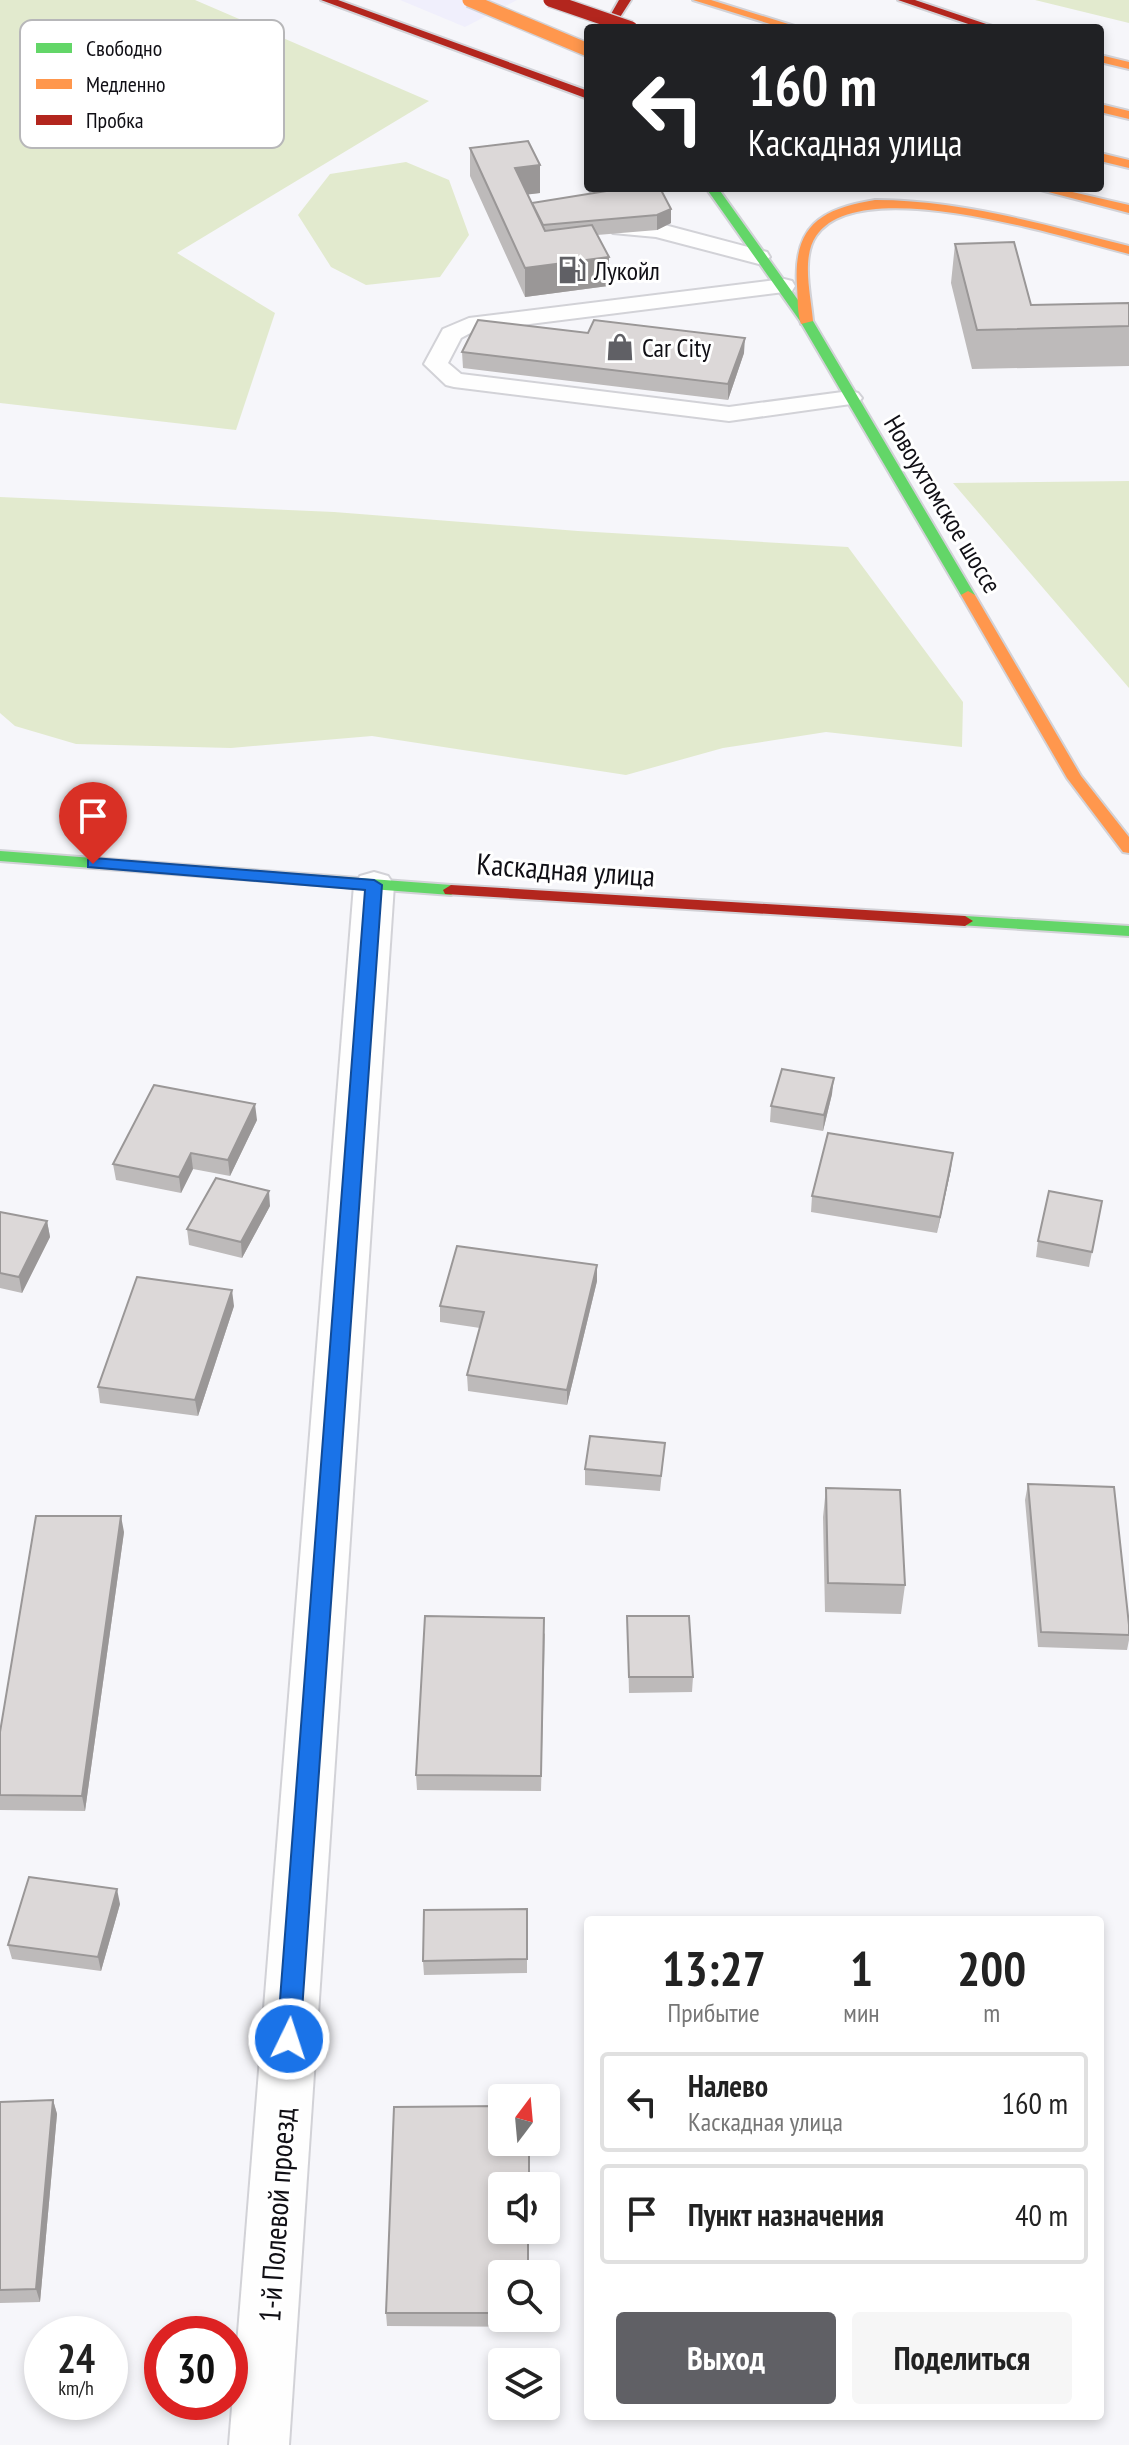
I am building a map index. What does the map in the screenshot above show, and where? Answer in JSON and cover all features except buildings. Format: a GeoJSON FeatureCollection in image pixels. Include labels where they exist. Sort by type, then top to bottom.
{"type":"FeatureCollection","features":[{"type":"Feature","properties":{"kind":"main road"},"geometry":{"type":"LineString","coordinates":[[327,0],[584,94]]}},
{"type":"Feature","properties":{"kind":"main road"},"geometry":{"type":"LineString","coordinates":[[469,0],[584,48]]}},
{"type":"Feature","properties":{"kind":"main road"},"geometry":{"type":"LineString","coordinates":[[550,0],[619,24]]}},
{"type":"Feature","properties":{"kind":"main road"},"geometry":{"type":"LineString","coordinates":[[608,24],[625,0]]}},
{"type":"Feature","properties":{"kind":"main road"},"geometry":{"type":"LineString","coordinates":[[699,0],[781,24]]}},
{"type":"Feature","properties":{"kind":"main road"},"geometry":{"type":"LineString","coordinates":[[904,0],[979,24]]}},
{"type":"Feature","properties":{"kind":"main road"},"geometry":{"type":"LineString","coordinates":[[410,31],[492,41]]}},
{"type":"Feature","properties":{"kind":"main road"},"geometry":{"type":"LineString","coordinates":[[522,41],[568,40],[584,34]]}},
{"type":"Feature","properties":{"kind":"main road"},"geometry":{"type":"LineString","coordinates":[[1104,46],[1129,50]]}},
{"type":"Feature","properties":{"kind":"main road"},"geometry":{"type":"LineString","coordinates":[[1104,59],[1129,66]]}},
{"type":"Feature","properties":{"kind":"main road"},"geometry":{"type":"LineString","coordinates":[[1104,109],[1129,115]]}},
{"type":"Feature","properties":{"kind":"main road"},"geometry":{"type":"LineString","coordinates":[[1104,158],[1129,164]]}},
{"type":"Feature","properties":{"kind":"main road","name":"Новоухтомское шоссе"},"geometry":{"type":"LineString","coordinates":[[715,192],[759,257],[784,286],[1075,778],[1129,848]]}},
{"type":"Feature","properties":{"kind":"main road"},"geometry":{"type":"LineString","coordinates":[[901,192],[1129,250]]}},
{"type":"Feature","properties":{"kind":"main road"},"geometry":{"type":"LineString","coordinates":[[1056,192],[1129,209]]}},
{"type":"Feature","properties":{"kind":"main road"},"geometry":{"type":"LineString","coordinates":[[806,321],[807,246],[816,225],[827,215],[867,205],[901,204],[1015,222]]}},
{"type":"Feature","properties":{"kind":"main road","name":"Каскадная улица"},"geometry":{"type":"LineString","coordinates":[[0,856],[374,885],[1129,931]]}},
{"type":"Feature","properties":{"kind":"street","name":"1-й Полевой проезд"},"geometry":{"type":"LineString","coordinates":[[259,2445],[374,885]]}},
{"type":"Feature","properties":{"kind":"lane"},"geometry":{"type":"LineString","coordinates":[[602,192],[621,228],[657,230],[759,257]]}},
{"type":"Feature","properties":{"kind":"lane"},"geometry":{"type":"LineString","coordinates":[[784,286],[469,325],[451,334],[436,364],[454,380],[729,414],[850,398]]}},
{"type":"Feature","properties":{"kind":"shaded area"},"geometry":{"type":"Polygon","coordinates":[[[400,0],[517,0],[465,27],[400,0]]]}},
{"type":"Feature","properties":{"kind":"green space"},"geometry":{"type":"Polygon","coordinates":[[[0,0],[195,0],[241,20],[20,20],[20,148],[284,148],[284,38],[429,101],[177,253],[275,313],[236,430],[0,403],[0,0]]]}},
{"type":"Feature","properties":{"kind":"green space"},"geometry":{"type":"Polygon","coordinates":[[[1035,0],[1129,0],[1129,23],[1035,0]]]}},
{"type":"Feature","properties":{"kind":"green space"},"geometry":{"type":"Polygon","coordinates":[[[406,162],[449,180],[469,235],[440,277],[366,285],[331,267],[298,215],[330,174],[406,162]]]}},
{"type":"Feature","properties":{"kind":"green space"},"geometry":{"type":"Polygon","coordinates":[[[1129,481],[1129,688],[953,483],[1129,481]]]}},
{"type":"Feature","properties":{"kind":"green space"},"geometry":{"type":"Polygon","coordinates":[[[0,497],[334,512],[848,547],[963,702],[962,747],[826,732],[723,748],[626,775],[372,736],[231,748],[76,744],[15,726],[0,713],[0,497]]]}},
{"type":"Feature","properties":{"kind":"traffic: fast"},"geometry":{"type":"LineString","coordinates":[[715,192],[806,321],[968,595]]}},
{"type":"Feature","properties":{"kind":"traffic: fast"},"geometry":{"type":"LineString","coordinates":[[0,856],[451,890]]}},
{"type":"Feature","properties":{"kind":"traffic: fast"},"geometry":{"type":"LineString","coordinates":[[965,921],[1129,931]]}},
{"type":"Feature","properties":{"kind":"traffic: slow"},"geometry":{"type":"LineString","coordinates":[[469,0],[584,48]]}},
{"type":"Feature","properties":{"kind":"traffic: slow"},"geometry":{"type":"LineString","coordinates":[[699,0],[781,24]]}},
{"type":"Feature","properties":{"kind":"traffic: slow"},"geometry":{"type":"LineString","coordinates":[[1104,59],[1129,66]]}},
{"type":"Feature","properties":{"kind":"traffic: slow"},"geometry":{"type":"LineString","coordinates":[[1104,109],[1129,115]]}},
{"type":"Feature","properties":{"kind":"traffic: slow"},"geometry":{"type":"LineString","coordinates":[[1104,158],[1129,164]]}},
{"type":"Feature","properties":{"kind":"traffic: slow"},"geometry":{"type":"LineString","coordinates":[[1056,192],[1129,209]]}},
{"type":"Feature","properties":{"kind":"traffic: slow"},"geometry":{"type":"LineString","coordinates":[[806,321],[804,255],[810,235],[826,218],[848,208],[905,204],[1015,222]]}},
{"type":"Feature","properties":{"kind":"traffic: slow"},"geometry":{"type":"LineString","coordinates":[[988,215],[1129,250]]}},
{"type":"Feature","properties":{"kind":"traffic: slow"},"geometry":{"type":"LineString","coordinates":[[968,595],[1075,778],[1129,848]]}},
{"type":"Feature","properties":{"kind":"traffic: jam"},"geometry":{"type":"LineString","coordinates":[[327,0],[584,94]]}},
{"type":"Feature","properties":{"kind":"traffic: jam"},"geometry":{"type":"LineString","coordinates":[[550,0],[619,24]]}},
{"type":"Feature","properties":{"kind":"traffic: jam"},"geometry":{"type":"LineString","coordinates":[[608,24],[625,0]]}},
{"type":"Feature","properties":{"kind":"traffic: jam"},"geometry":{"type":"LineString","coordinates":[[904,0],[979,24]]}},
{"type":"Feature","properties":{"kind":"traffic: jam"},"geometry":{"type":"LineString","coordinates":[[451,890],[965,921]]}},
{"type":"Feature","properties":{"kind":"place","name":"Лукойл"},"geometry":{"type":"Point","coordinates":[572,270]}},
{"type":"Feature","properties":{"kind":"place","name":"Car City"},"geometry":{"type":"Point","coordinates":[620,347]}},
{"type":"Feature","properties":{"kind":"route"},"geometry":{"type":"LineString","coordinates":[[93,864],[374,885],[289,2039]]}}]}
